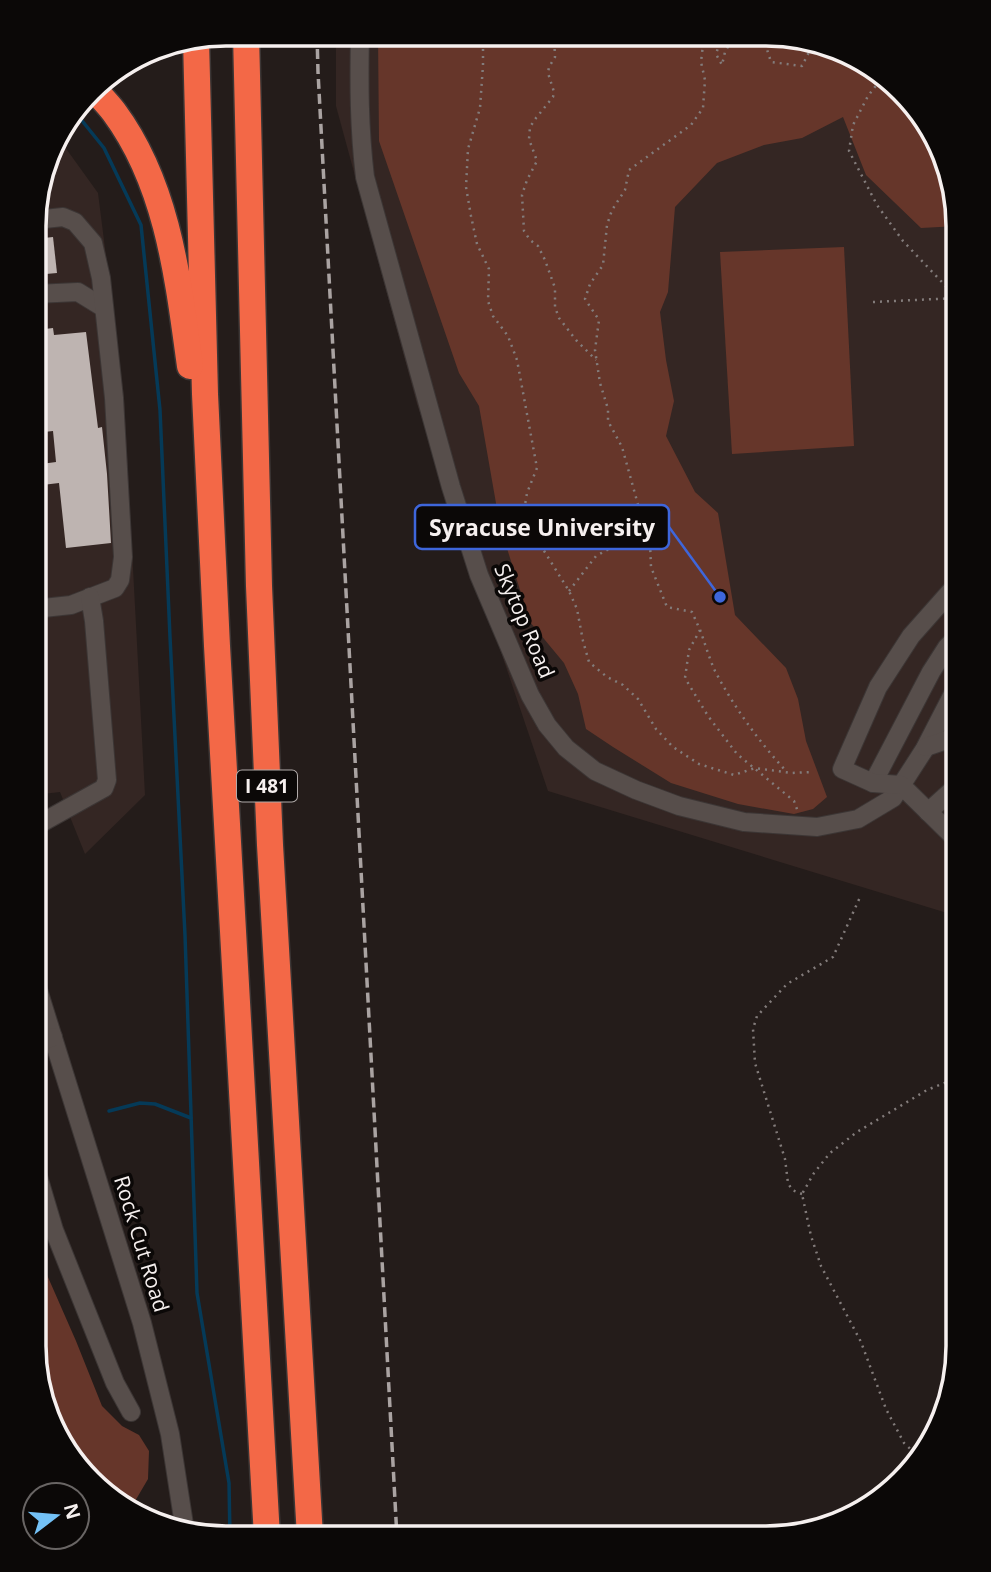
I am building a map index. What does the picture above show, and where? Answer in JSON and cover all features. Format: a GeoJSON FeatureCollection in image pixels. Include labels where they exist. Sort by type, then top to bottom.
{"type":"FeatureCollection","features":[{"type":"Feature","properties":{"kind":"highway","name":"I 481"},"geometry":{"type":"LineString","coordinates":[[246,46],[259,600],[309,1526]]}},
{"type":"Feature","properties":{"kind":"highway","name":"I 481"},"geometry":{"type":"LineString","coordinates":[[196,48],[205,394],[266,1526]]}},
{"type":"Feature","properties":{"kind":"highway"},"geometry":{"type":"LineString","coordinates":[[100,97],[115,113],[138,151],[155,189],[165,226],[178,285],[194,392],[215,600]]}},
{"type":"Feature","properties":{"kind":"street","name":"Skytop Road"},"geometry":{"type":"LineString","coordinates":[[360,46],[359,105],[365,177],[452,487],[479,575],[530,695],[547,725],[566,748],[595,771],[679,806],[744,822],[817,827],[858,819],[892,798],[926,747],[946,708]]}},
{"type":"Feature","properties":{"kind":"street"},"geometry":{"type":"LineString","coordinates":[[46,219],[63,217],[75,222],[93,243],[101,278],[114,398],[123,556],[120,580],[115,588],[71,605],[46,608]]}},
{"type":"Feature","properties":{"kind":"street"},"geometry":{"type":"LineString","coordinates":[[46,293],[78,292],[104,308]]}},
{"type":"Feature","properties":{"kind":"street"},"geometry":{"type":"LineString","coordinates":[[46,820],[104,788],[107,780],[90,597]]}},
{"type":"Feature","properties":{"kind":"street"},"geometry":{"type":"LineString","coordinates":[[945,828],[901,785],[873,783],[842,769],[878,687],[911,636],[946,597]]}},
{"type":"Feature","properties":{"kind":"street"},"geometry":{"type":"LineString","coordinates":[[873,783],[946,649]]}},
{"type":"Feature","properties":{"kind":"street"},"geometry":{"type":"LineString","coordinates":[[926,747],[946,740]]}},
{"type":"Feature","properties":{"kind":"street"},"geometry":{"type":"LineString","coordinates":[[928,812],[945,796]]}},
{"type":"Feature","properties":{"kind":"street","name":"Rock Cut Road"},"geometry":{"type":"LineString","coordinates":[[46,1017],[142,1323],[170,1434],[183,1521]]}},
{"type":"Feature","properties":{"kind":"street"},"geometry":{"type":"LineString","coordinates":[[46,1039],[52,1037]]}},
{"type":"Feature","properties":{"kind":"street"},"geometry":{"type":"LineString","coordinates":[[46,1204],[115,1383],[131,1412]]}},
{"type":"Feature","properties":{"kind":"path"},"geometry":{"type":"LineString","coordinates":[[483,46],[480,108],[468,149],[466,187],[478,244],[489,269],[488,300],[493,316],[508,336],[517,360],[528,414],[537,468],[527,493],[523,517],[569,591],[577,609],[589,662],[607,677],[623,685],[638,699],[656,729],[673,747],[699,764],[734,775],[755,768],[788,773],[813,772]]}},
{"type":"Feature","properties":{"kind":"path"},"geometry":{"type":"LineString","coordinates":[[554,46],[555,57],[548,73],[553,97],[530,127],[529,139],[537,161],[522,195],[524,231],[538,246],[545,260],[555,288],[555,307],[559,318],[576,340],[597,360]]}},
{"type":"Feature","properties":{"kind":"path"},"geometry":{"type":"LineString","coordinates":[[703,46],[703,108],[691,125],[629,170],[625,190],[607,225],[603,265],[590,284],[585,299],[599,320],[595,350],[600,383],[608,409],[608,421],[622,447],[650,542],[651,567],[667,607],[692,612],[714,669],[734,704],[770,754],[788,773]]}},
{"type":"Feature","properties":{"kind":"path"},"geometry":{"type":"LineString","coordinates":[[719,46],[716,54],[722,65],[728,46]]}},
{"type":"Feature","properties":{"kind":"path"},"geometry":{"type":"LineString","coordinates":[[766,46],[771,62],[802,66],[809,51]]}},
{"type":"Feature","properties":{"kind":"path"},"geometry":{"type":"LineString","coordinates":[[877,84],[853,125],[849,151],[877,205],[903,241],[946,286]]}},
{"type":"Feature","properties":{"kind":"path"},"geometry":{"type":"LineString","coordinates":[[873,302],[946,299]]}},
{"type":"Feature","properties":{"kind":"path"},"geometry":{"type":"LineString","coordinates":[[569,591],[596,556],[645,529]]}},
{"type":"Feature","properties":{"kind":"path"},"geometry":{"type":"LineString","coordinates":[[700,630],[689,650],[685,678],[708,716],[737,754],[794,801],[804,827]]}},
{"type":"Feature","properties":{"kind":"path"},"geometry":{"type":"LineString","coordinates":[[802,1194],[792,1190],[788,1183],[785,1158],[755,1063],[753,1029],[757,1016],[787,984],[833,957],[861,895]]}},
{"type":"Feature","properties":{"kind":"path"},"geometry":{"type":"LineString","coordinates":[[912,1451],[904,1443],[886,1409],[861,1342],[821,1266],[802,1194],[830,1153],[857,1132],[927,1090],[945,1083]]}},
{"type":"Feature","properties":{"kind":"shaded area"},"geometry":{"type":"Polygon","coordinates":[[[336,46],[766,46],[789,47],[834,59],[875,83],[893,98],[908,116],[936,168],[942,190],[946,226],[945,912],[548,791],[417,404],[336,106],[336,46]]]}},
{"type":"Feature","properties":{"kind":"shaded area"},"geometry":{"type":"Polygon","coordinates":[[[378,46],[789,47],[834,59],[856,70],[893,98],[921,136],[936,168],[942,190],[946,227],[921,228],[866,175],[843,117],[802,138],[764,145],[717,163],[675,207],[668,292],[660,312],[674,401],[666,436],[695,492],[718,513],[735,615],[786,668],[798,699],[806,741],[827,797],[813,809],[794,814],[738,804],[671,783],[586,729],[578,694],[564,663],[530,622],[500,526],[479,406],[459,373],[379,141],[378,46]]]}},
{"type":"Feature","properties":{"kind":"shaded area"},"geometry":{"type":"Polygon","coordinates":[[[65,146],[98,193],[124,398],[145,795],[85,854],[60,792],[46,794],[46,226],[52,179],[65,146]]]}},
{"type":"Feature","properties":{"kind":"shaded area"},"geometry":{"type":"Polygon","coordinates":[[[844,247],[854,446],[732,454],[720,252],[844,247]]]}},
{"type":"Feature","properties":{"kind":"shaded area"},"geometry":{"type":"Polygon","coordinates":[[[46,1273],[102,1406],[122,1426],[139,1435],[149,1451],[148,1479],[135,1501],[116,1489],[98,1474],[83,1456],[59,1415],[49,1382],[46,1358],[46,1273]]]}},
{"type":"Feature","properties":{"kind":"building"},"geometry":{"type":"Polygon","coordinates":[[[53,237],[57,273],[46,274],[46,238],[53,237]]]}},
{"type":"Feature","properties":{"kind":"building"},"geometry":{"type":"Polygon","coordinates":[[[53,328],[54,335],[86,332],[98,428],[102,427],[111,543],[66,548],[59,483],[46,485],[46,463],[56,462],[53,431],[46,432],[46,329],[53,328]]]}},
{"type":"Feature","properties":{"kind":"waterway"},"geometry":{"type":"LineString","coordinates":[[81,119],[104,148],[141,225],[160,410],[185,935],[197,1293],[229,1483],[230,1526]]}},
{"type":"Feature","properties":{"kind":"waterway"},"geometry":{"type":"LineString","coordinates":[[109,1111],[140,1103],[155,1104],[191,1118]]}},
{"type":"Feature","properties":{"kind":"railway"},"geometry":{"type":"LineString","coordinates":[[317,46],[396,1526]]}},
{"type":"Feature","properties":{"kind":"place","name":"Syracuse University"},"geometry":{"type":"Point","coordinates":[720,597]}}]}
